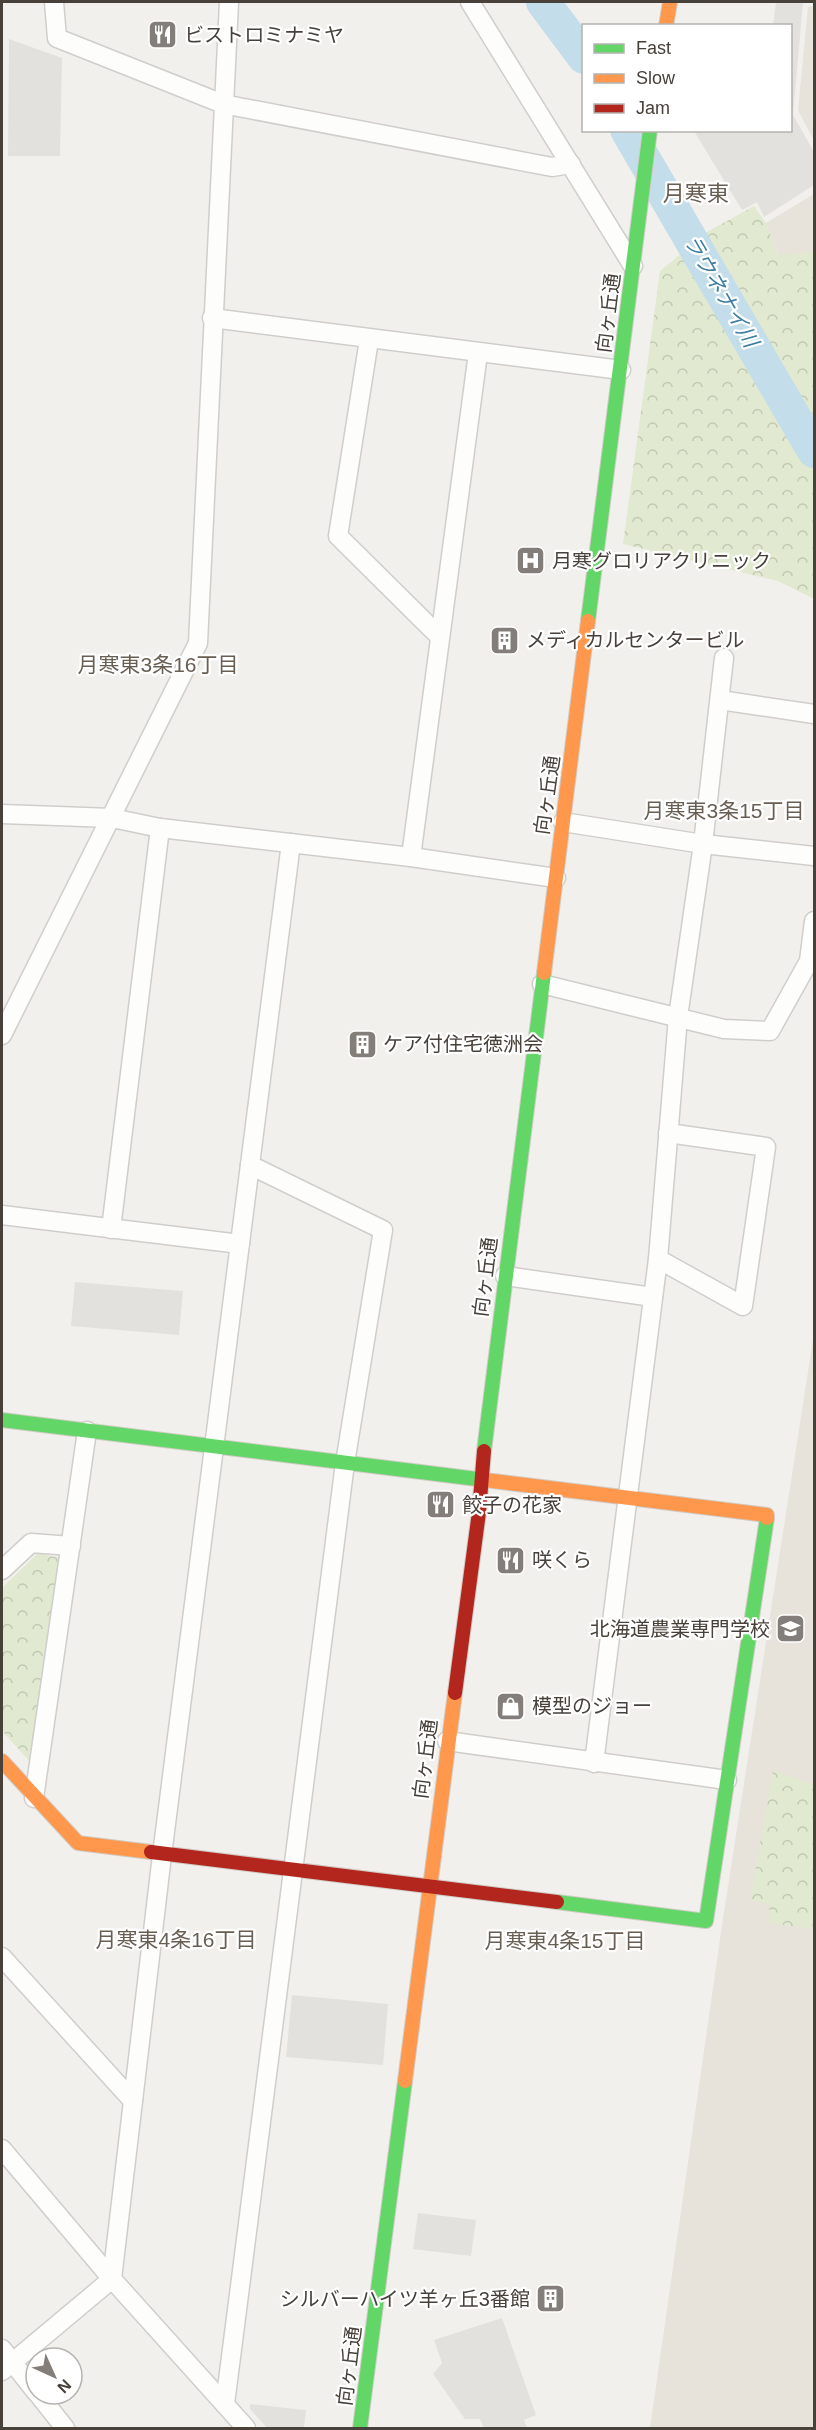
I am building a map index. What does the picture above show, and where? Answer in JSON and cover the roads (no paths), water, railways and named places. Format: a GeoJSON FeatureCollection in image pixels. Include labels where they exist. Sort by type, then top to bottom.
{"type":"FeatureCollection","features":[{"type":"Feature","properties":{"kind":"street"},"geometry":{"type":"LineString","coordinates":[[54,2],[57,38],[223,104],[552,167],[571,164]]}},
{"type":"Feature","properties":{"kind":"street"},"geometry":{"type":"LineString","coordinates":[[2,1035],[198,643],[229,2]]}},
{"type":"Feature","properties":{"kind":"street"},"geometry":{"type":"LineString","coordinates":[[470,2],[633,266]]}},
{"type":"Feature","properties":{"kind":"street"},"geometry":{"type":"LineString","coordinates":[[666,24],[670,2]]}},
{"type":"Feature","properties":{"kind":"street","name":"向ヶ丘通"},"geometry":{"type":"LineString","coordinates":[[360,2428],[447,1741],[483,1480],[484,1446],[505,1276],[650,134]]}},
{"type":"Feature","properties":{"kind":"street"},"geometry":{"type":"LineString","coordinates":[[212,318],[369,340],[621,370]]}},
{"type":"Feature","properties":{"kind":"street"},"geometry":{"type":"LineString","coordinates":[[369,340],[338,536],[440,637]]}},
{"type":"Feature","properties":{"kind":"street"},"geometry":{"type":"LineString","coordinates":[[411,856],[478,353]]}},
{"type":"Feature","properties":{"kind":"street"},"geometry":{"type":"LineString","coordinates":[[594,1763],[658,1260],[678,1017],[703,844],[724,658]]}},
{"type":"Feature","properties":{"kind":"street"},"geometry":{"type":"LineString","coordinates":[[720,700],[814,714]]}},
{"type":"Feature","properties":{"kind":"street"},"geometry":{"type":"LineString","coordinates":[[2,814],[112,818],[160,828],[411,856],[556,878]]}},
{"type":"Feature","properties":{"kind":"street"},"geometry":{"type":"LineString","coordinates":[[563,822],[703,844],[814,856]]}},
{"type":"Feature","properties":{"kind":"street"},"geometry":{"type":"LineString","coordinates":[[111,1229],[160,828]]}},
{"type":"Feature","properties":{"kind":"street"},"geometry":{"type":"LineString","coordinates":[[24,2380],[5,2361],[112,2279],[162,1855],[291,843]]}},
{"type":"Feature","properties":{"kind":"street"},"geometry":{"type":"LineString","coordinates":[[542,984],[724,1029],[770,1031],[809,961],[814,921]]}},
{"type":"Feature","properties":{"kind":"street"},"geometry":{"type":"LineString","coordinates":[[658,1260],[742,1306],[766,1147],[668,1133]]}},
{"type":"Feature","properties":{"kind":"street"},"geometry":{"type":"LineString","coordinates":[[225,2404],[345,1463],[383,1230],[250,1165]]}},
{"type":"Feature","properties":{"kind":"street"},"geometry":{"type":"LineString","coordinates":[[2,1215],[240,1244]]}},
{"type":"Feature","properties":{"kind":"street"},"geometry":{"type":"LineString","coordinates":[[505,1276],[653,1297]]}},
{"type":"Feature","properties":{"kind":"street"},"geometry":{"type":"LineString","coordinates":[[2,1420],[767,1515],[706,1921],[78,1843],[2,1761]]}},
{"type":"Feature","properties":{"kind":"street"},"geometry":{"type":"LineString","coordinates":[[34,1798],[87,1431]]}},
{"type":"Feature","properties":{"kind":"street"},"geometry":{"type":"LineString","coordinates":[[2,1570],[31,1543],[71,1546]]}},
{"type":"Feature","properties":{"kind":"street"},"geometry":{"type":"LineString","coordinates":[[447,1741],[728,1780]]}},
{"type":"Feature","properties":{"kind":"street"},"geometry":{"type":"LineString","coordinates":[[2,1957],[133,2102]]}},
{"type":"Feature","properties":{"kind":"street"},"geometry":{"type":"LineString","coordinates":[[2,2149],[112,2279],[246,2428]]}},
{"type":"Feature","properties":{"kind":"street"},"geometry":{"type":"LineString","coordinates":[[47,2406],[65,2428]]}},
{"type":"Feature","properties":{"kind":"waterway","name":"ラウネナイ川"},"geometry":{"type":"LineString","coordinates":[[543,2],[582,54]]}},
{"type":"Feature","properties":{"kind":"waterway","name":"ラウネナイ川"},"geometry":{"type":"LineString","coordinates":[[628,132],[814,451]]}},
{"type":"Feature","properties":{"kind":"place","name":"ビストロミナミヤ"},"geometry":{"type":"Point","coordinates":[163,35]}},
{"type":"Feature","properties":{"kind":"place","name":"月寒グロリアクリニック"},"geometry":{"type":"Point","coordinates":[531,561]}},
{"type":"Feature","properties":{"kind":"place","name":"メディカルセンタービル"},"geometry":{"type":"Point","coordinates":[505,640]}},
{"type":"Feature","properties":{"kind":"place","name":"ケア付住宅徳洲会"},"geometry":{"type":"Point","coordinates":[362,1044]}},
{"type":"Feature","properties":{"kind":"place","name":"餃子の花家"},"geometry":{"type":"Point","coordinates":[441,1505]}},
{"type":"Feature","properties":{"kind":"place","name":"咲くら"},"geometry":{"type":"Point","coordinates":[511,1560]}},
{"type":"Feature","properties":{"kind":"place","name":"北海道農業専門学校"},"geometry":{"type":"Point","coordinates":[791,1629]}},
{"type":"Feature","properties":{"kind":"place","name":"模型のジョー"},"geometry":{"type":"Point","coordinates":[511,1706]}},
{"type":"Feature","properties":{"kind":"place","name":"シルバーハイツ羊ヶ丘3番館"},"geometry":{"type":"Point","coordinates":[551,2299]}},
{"type":"Feature","properties":{"kind":"district","name":"月寒東"},"geometry":{"type":"Point","coordinates":[696,193]}},
{"type":"Feature","properties":{"kind":"district","name":"月寒東3条16丁目"},"geometry":{"type":"Point","coordinates":[158,665]}},
{"type":"Feature","properties":{"kind":"district","name":"月寒東3条15丁目"},"geometry":{"type":"Point","coordinates":[724,811]}},
{"type":"Feature","properties":{"kind":"district","name":"月寒東4条16丁目"},"geometry":{"type":"Point","coordinates":[176,1940]}},
{"type":"Feature","properties":{"kind":"district","name":"月寒東4条15丁目"},"geometry":{"type":"Point","coordinates":[565,1941]}}]}
